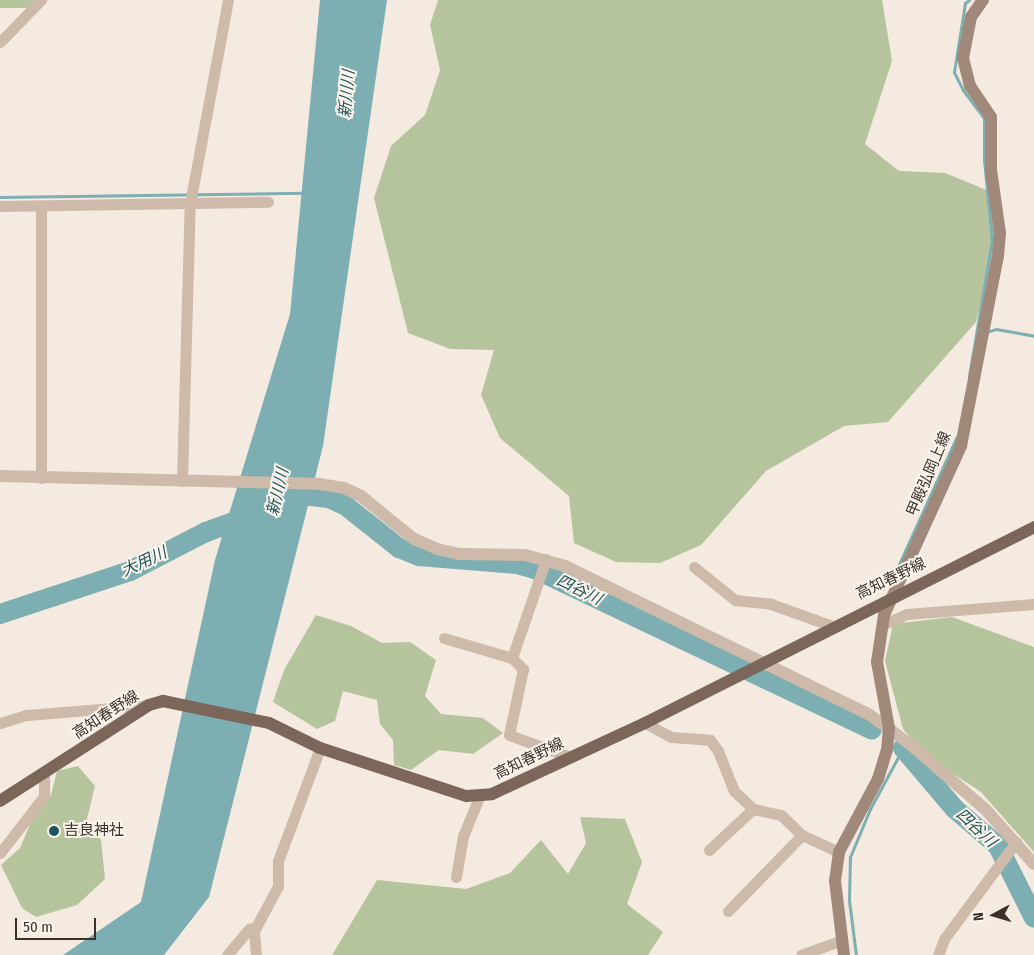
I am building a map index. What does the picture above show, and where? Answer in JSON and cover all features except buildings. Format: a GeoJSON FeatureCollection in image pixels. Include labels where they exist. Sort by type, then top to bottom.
{"type":"FeatureCollection","features":[{"type":"Feature","properties":{"kind":"main road","name":"甲殿弘岡上線"},"geometry":{"type":"LineString","coordinates":[[844,955],[835,881],[839,852],[878,779],[889,728],[877,662],[882,625],[889,599],[961,446],[998,256],[1000,233],[991,170],[991,116],[970,86],[964,58],[971,17],[983,0]]}},
{"type":"Feature","properties":{"kind":"main road","name":"高知春野線"},"geometry":{"type":"LineString","coordinates":[[0,801],[149,705],[174,701],[269,723],[320,748],[452,792],[480,796],[505,790],[570,756],[645,723],[832,626],[1034,527]]}},
{"type":"Feature","properties":{"kind":"street"},"geometry":{"type":"LineString","coordinates":[[0,42],[41,0]]}},
{"type":"Feature","properties":{"kind":"street"},"geometry":{"type":"LineString","coordinates":[[182,481],[190,203],[228,0]]}},
{"type":"Feature","properties":{"kind":"street"},"geometry":{"type":"LineString","coordinates":[[0,206],[268,202]]}},
{"type":"Feature","properties":{"kind":"street"},"geometry":{"type":"LineString","coordinates":[[41,206],[42,478]]}},
{"type":"Feature","properties":{"kind":"street"},"geometry":{"type":"LineString","coordinates":[[0,476],[319,484],[344,488],[361,496],[414,539],[437,549],[458,554],[525,555],[544,564],[584,574],[758,665],[867,713],[889,728],[986,810],[1012,847],[1034,864]]}},
{"type":"Feature","properties":{"kind":"street"},"geometry":{"type":"LineString","coordinates":[[512,658],[531,597],[537,591],[544,564]]}},
{"type":"Feature","properties":{"kind":"street"},"geometry":{"type":"LineString","coordinates":[[694,567],[735,600],[771,604],[832,626]]}},
{"type":"Feature","properties":{"kind":"street"},"geometry":{"type":"LineString","coordinates":[[882,625],[907,614],[1034,604]]}},
{"type":"Feature","properties":{"kind":"street"},"geometry":{"type":"LineString","coordinates":[[444,638],[512,658],[523,669],[509,735],[570,756]]}},
{"type":"Feature","properties":{"kind":"street"},"geometry":{"type":"LineString","coordinates":[[0,723],[27,715],[149,705]]}},
{"type":"Feature","properties":{"kind":"street"},"geometry":{"type":"LineString","coordinates":[[645,723],[670,738],[710,740],[718,751],[734,791],[752,809],[781,815],[802,835],[839,852]]}},
{"type":"Feature","properties":{"kind":"street"},"geometry":{"type":"LineString","coordinates":[[256,955],[256,927],[278,886],[278,861],[320,748]]}},
{"type":"Feature","properties":{"kind":"street"},"geometry":{"type":"LineString","coordinates":[[0,853],[44,796],[44,773]]}},
{"type":"Feature","properties":{"kind":"street"},"geometry":{"type":"LineString","coordinates":[[456,877],[463,836],[480,796]]}},
{"type":"Feature","properties":{"kind":"street"},"geometry":{"type":"LineString","coordinates":[[709,850],[752,809]]}},
{"type":"Feature","properties":{"kind":"street"},"geometry":{"type":"LineString","coordinates":[[728,911],[802,835]]}},
{"type":"Feature","properties":{"kind":"street"},"geometry":{"type":"LineString","coordinates":[[938,955],[944,939],[1012,847]]}},
{"type":"Feature","properties":{"kind":"street"},"geometry":{"type":"LineString","coordinates":[[227,955],[249,929],[256,927]]}},
{"type":"Feature","properties":{"kind":"street"},"geometry":{"type":"LineString","coordinates":[[801,955],[842,940]]}},
{"type":"Feature","properties":{"kind":"green space"},"geometry":{"type":"Polygon","coordinates":[[[0,0],[37,0],[28,8],[0,8],[0,0]]]}},
{"type":"Feature","properties":{"kind":"green space"},"geometry":{"type":"Polygon","coordinates":[[[438,0],[882,0],[892,61],[865,144],[899,171],[945,173],[989,191],[998,236],[976,322],[888,422],[844,426],[766,471],[701,545],[660,563],[616,562],[574,543],[569,496],[500,438],[481,395],[494,350],[450,349],[408,333],[374,198],[391,146],[425,115],[440,70],[430,25],[438,0]]]}},
{"type":"Feature","properties":{"kind":"green space"},"geometry":{"type":"Polygon","coordinates":[[[316,615],[351,626],[382,643],[410,642],[436,660],[425,696],[441,714],[483,718],[503,733],[473,754],[439,750],[411,770],[394,765],[393,740],[380,724],[377,700],[343,691],[335,721],[317,729],[273,702],[284,670],[316,615]]]}},
{"type":"Feature","properties":{"kind":"green space"},"geometry":{"type":"Polygon","coordinates":[[[952,617],[1034,647],[1034,852],[981,792],[925,755],[903,729],[885,661],[893,624],[952,617]]]}},
{"type":"Feature","properties":{"kind":"green space"},"geometry":{"type":"Polygon","coordinates":[[[78,766],[95,786],[87,819],[101,840],[105,879],[77,905],[36,917],[22,908],[1,865],[20,848],[31,822],[51,795],[57,771],[78,766]]]}},
{"type":"Feature","properties":{"kind":"green space"},"geometry":{"type":"Polygon","coordinates":[[[580,817],[625,819],[642,862],[627,904],[663,932],[648,955],[332,955],[377,880],[466,889],[510,873],[541,840],[568,874],[586,843],[580,817]]]}},
{"type":"Feature","properties":{"kind":"water","name":"新川川"},"geometry":{"type":"Polygon","coordinates":[[[320,0],[387,0],[323,446],[209,897],[164,955],[63,955],[141,902],[215,560],[290,314],[320,0]]]}},
{"type":"Feature","properties":{"kind":"waterway"},"geometry":{"type":"LineString","coordinates":[[969,0],[965,3],[954,72],[963,90],[984,118],[984,160],[992,240],[969,376]]}},
{"type":"Feature","properties":{"kind":"waterway"},"geometry":{"type":"LineString","coordinates":[[0,197],[304,193]]}},
{"type":"Feature","properties":{"kind":"waterway"},"geometry":{"type":"LineString","coordinates":[[986,332],[996,329],[1034,336]]}},
{"type":"Feature","properties":{"kind":"waterway"},"geometry":{"type":"LineString","coordinates":[[890,584],[957,436]]}},
{"type":"Feature","properties":{"kind":"waterway","name":"四谷川"},"geometry":{"type":"LineString","coordinates":[[283,493],[329,498],[346,506],[399,548],[419,556],[517,564],[535,569],[872,730]]}},
{"type":"Feature","properties":{"kind":"waterway","name":"大用川"},"geometry":{"type":"LineString","coordinates":[[0,614],[130,571],[206,532],[250,516]]}},
{"type":"Feature","properties":{"kind":"waterway"},"geometry":{"type":"LineString","coordinates":[[856,955],[849,900],[850,857],[870,809],[903,748]]}},
{"type":"Feature","properties":{"kind":"waterway","name":"四谷川"},"geometry":{"type":"LineString","coordinates":[[903,748],[955,809],[998,846],[1034,918]]}},
{"type":"Feature","properties":{"kind":"place","name":"吉良神社"},"geometry":{"type":"Point","coordinates":[54,831]}}]}
